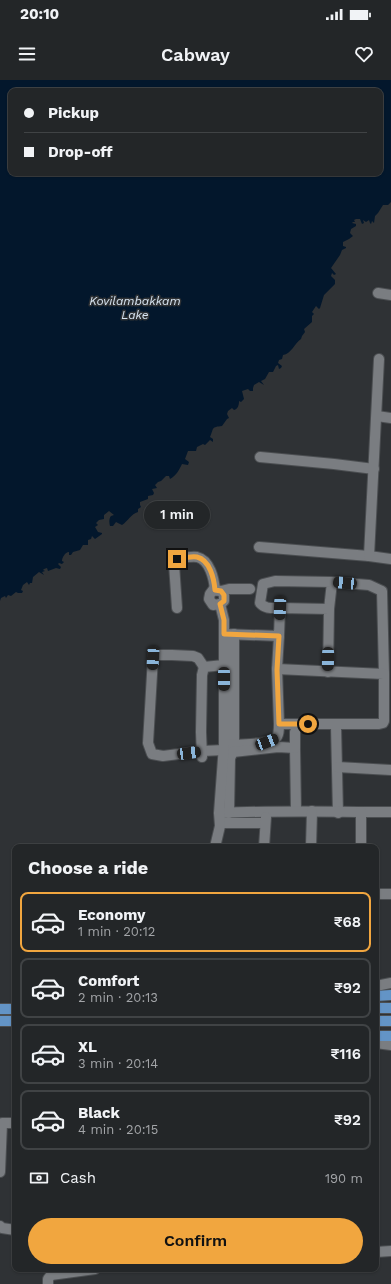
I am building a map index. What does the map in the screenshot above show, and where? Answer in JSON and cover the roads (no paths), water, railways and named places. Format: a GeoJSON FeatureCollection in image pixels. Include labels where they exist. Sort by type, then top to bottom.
{"type":"FeatureCollection","features":[{"type":"Feature","properties":{"kind":"main road"},"geometry":{"type":"LineString","coordinates":[[379,996],[391,995]]}},
{"type":"Feature","properties":{"kind":"main road"},"geometry":{"type":"LineString","coordinates":[[379,1008],[391,1008]]}},
{"type":"Feature","properties":{"kind":"main road"},"geometry":{"type":"LineString","coordinates":[[0,1009],[12,1009]]}},
{"type":"Feature","properties":{"kind":"main road"},"geometry":{"type":"LineString","coordinates":[[0,1021],[12,1021]]}},
{"type":"Feature","properties":{"kind":"main road"},"geometry":{"type":"LineString","coordinates":[[379,1021],[391,1021]]}},
{"type":"Feature","properties":{"kind":"main road"},"geometry":{"type":"LineString","coordinates":[[379,1037],[390,1039]]}},
{"type":"Feature","properties":{"kind":"street"},"geometry":{"type":"LineString","coordinates":[[378,293],[391,295]]}},
{"type":"Feature","properties":{"kind":"street"},"geometry":{"type":"LineString","coordinates":[[369,556],[379,359]]}},
{"type":"Feature","properties":{"kind":"street"},"geometry":{"type":"LineString","coordinates":[[377,416],[391,418]]}},
{"type":"Feature","properties":{"kind":"street"},"geometry":{"type":"LineString","coordinates":[[260,457],[374,469]]}},
{"type":"Feature","properties":{"kind":"street"},"geometry":{"type":"LineString","coordinates":[[259,547],[391,559]]}},
{"type":"Feature","properties":{"kind":"street"},"geometry":{"type":"LineString","coordinates":[[176,608],[174,564],[177,559],[198,557],[205,563],[212,573],[218,591]]}},
{"type":"Feature","properties":{"kind":"street"},"geometry":{"type":"LineString","coordinates":[[279,724],[379,724],[383,723],[384,721],[382,591],[368,585],[332,582],[275,581],[263,584],[260,603],[268,608],[329,609]]}},
{"type":"Feature","properties":{"kind":"street"},"geometry":{"type":"LineString","coordinates":[[328,672],[329,609],[332,582]]}},
{"type":"Feature","properties":{"kind":"street"},"geometry":{"type":"LineString","coordinates":[[222,816],[227,747],[229,634],[220,604],[213,605],[209,599],[210,594],[218,591],[229,589],[250,589]]}},
{"type":"Feature","properties":{"kind":"street"},"geometry":{"type":"LineString","coordinates":[[202,754],[202,675],[204,667],[198,658],[193,656],[172,654],[156,655],[153,658],[148,744],[152,754],[163,756],[202,754],[227,747],[267,742],[275,739],[278,734],[279,724],[277,670],[280,608]]}},
{"type":"Feature","properties":{"kind":"street"},"geometry":{"type":"LineString","coordinates":[[229,634],[279,636]]}},
{"type":"Feature","properties":{"kind":"street"},"geometry":{"type":"LineString","coordinates":[[227,747],[224,665],[229,634]]}},
{"type":"Feature","properties":{"kind":"street"},"geometry":{"type":"LineString","coordinates":[[204,667],[224,665]]}},
{"type":"Feature","properties":{"kind":"street"},"geometry":{"type":"LineString","coordinates":[[277,670],[384,674]]}},
{"type":"Feature","properties":{"kind":"street"},"geometry":{"type":"LineString","coordinates":[[336,726],[338,812]]}},
{"type":"Feature","properties":{"kind":"street"},"geometry":{"type":"LineString","coordinates":[[296,811],[295,732],[297,728],[380,726],[391,729]]}},
{"type":"Feature","properties":{"kind":"street"},"geometry":{"type":"LineString","coordinates":[[216,844],[222,816],[230,758],[233,752],[278,747],[295,748]]}},
{"type":"Feature","properties":{"kind":"street"},"geometry":{"type":"LineString","coordinates":[[337,767],[391,770]]}},
{"type":"Feature","properties":{"kind":"street"},"geometry":{"type":"LineString","coordinates":[[222,816],[266,811],[391,812]]}},
{"type":"Feature","properties":{"kind":"street"},"geometry":{"type":"LineString","coordinates":[[264,844],[266,811]]}},
{"type":"Feature","properties":{"kind":"street"},"geometry":{"type":"LineString","coordinates":[[311,844],[312,811]]}},
{"type":"Feature","properties":{"kind":"street"},"geometry":{"type":"LineString","coordinates":[[361,812],[361,844]]}},
{"type":"Feature","properties":{"kind":"street"},"geometry":{"type":"LineString","coordinates":[[222,816],[266,823]]}},
{"type":"Feature","properties":{"kind":"street"},"geometry":{"type":"LineString","coordinates":[[379,894],[391,894]]}},
{"type":"Feature","properties":{"kind":"street"},"geometry":{"type":"LineString","coordinates":[[379,985],[391,983]]}},
{"type":"Feature","properties":{"kind":"street"},"geometry":{"type":"LineString","coordinates":[[379,1042],[390,1039]]}},
{"type":"Feature","properties":{"kind":"street"},"geometry":{"type":"LineString","coordinates":[[0,1172],[2,1123],[12,1123]]}},
{"type":"Feature","properties":{"kind":"street"},"geometry":{"type":"LineString","coordinates":[[0,1226],[2,1228],[12,1230]]}},
{"type":"Feature","properties":{"kind":"street"},"geometry":{"type":"LineString","coordinates":[[379,1252],[391,1251]]}},
{"type":"Feature","properties":{"kind":"street"},"geometry":{"type":"LineString","coordinates":[[48,1284],[48,1279],[51,1275],[73,1272]]}},
{"type":"Feature","properties":{"kind":"water","name":"Kovilambakkam Lake"},"geometry":{"type":"Polygon","coordinates":[[[0,80],[391,80],[391,202],[388,205],[383,205],[375,216],[374,223],[372,221],[371,224],[369,220],[366,222],[363,220],[364,223],[362,224],[360,219],[356,219],[354,220],[355,222],[352,223],[356,224],[356,226],[351,229],[350,233],[353,236],[343,242],[343,246],[346,248],[342,250],[331,268],[336,274],[334,275],[332,273],[331,276],[335,280],[335,284],[324,295],[320,308],[319,309],[316,306],[312,312],[314,314],[312,316],[312,322],[304,329],[305,332],[301,339],[291,351],[283,355],[282,359],[279,360],[278,363],[282,366],[281,368],[279,369],[278,365],[273,372],[269,372],[265,379],[261,381],[264,385],[259,382],[254,385],[253,391],[248,389],[242,391],[244,399],[241,402],[239,401],[237,408],[234,410],[232,408],[228,411],[227,414],[229,418],[222,426],[213,428],[210,437],[213,439],[213,442],[210,440],[205,445],[203,444],[197,447],[196,451],[188,451],[185,459],[189,462],[188,465],[182,464],[178,472],[170,479],[169,476],[166,476],[158,482],[155,485],[157,488],[152,489],[154,493],[153,495],[148,496],[148,499],[140,502],[141,507],[138,509],[138,512],[133,514],[122,525],[116,522],[113,526],[110,526],[110,518],[114,515],[109,511],[104,515],[104,519],[99,520],[96,523],[98,525],[95,527],[98,532],[102,534],[95,539],[92,536],[91,539],[88,540],[88,545],[83,545],[80,550],[73,552],[71,555],[69,555],[69,552],[66,553],[62,560],[64,562],[62,564],[58,564],[61,567],[60,569],[56,568],[48,571],[47,568],[44,569],[43,570],[45,571],[42,572],[44,575],[39,572],[33,577],[32,583],[29,585],[27,582],[23,585],[21,590],[23,591],[22,593],[16,592],[11,596],[8,595],[6,598],[5,596],[1,598],[0,601],[0,80]]]}}]}
